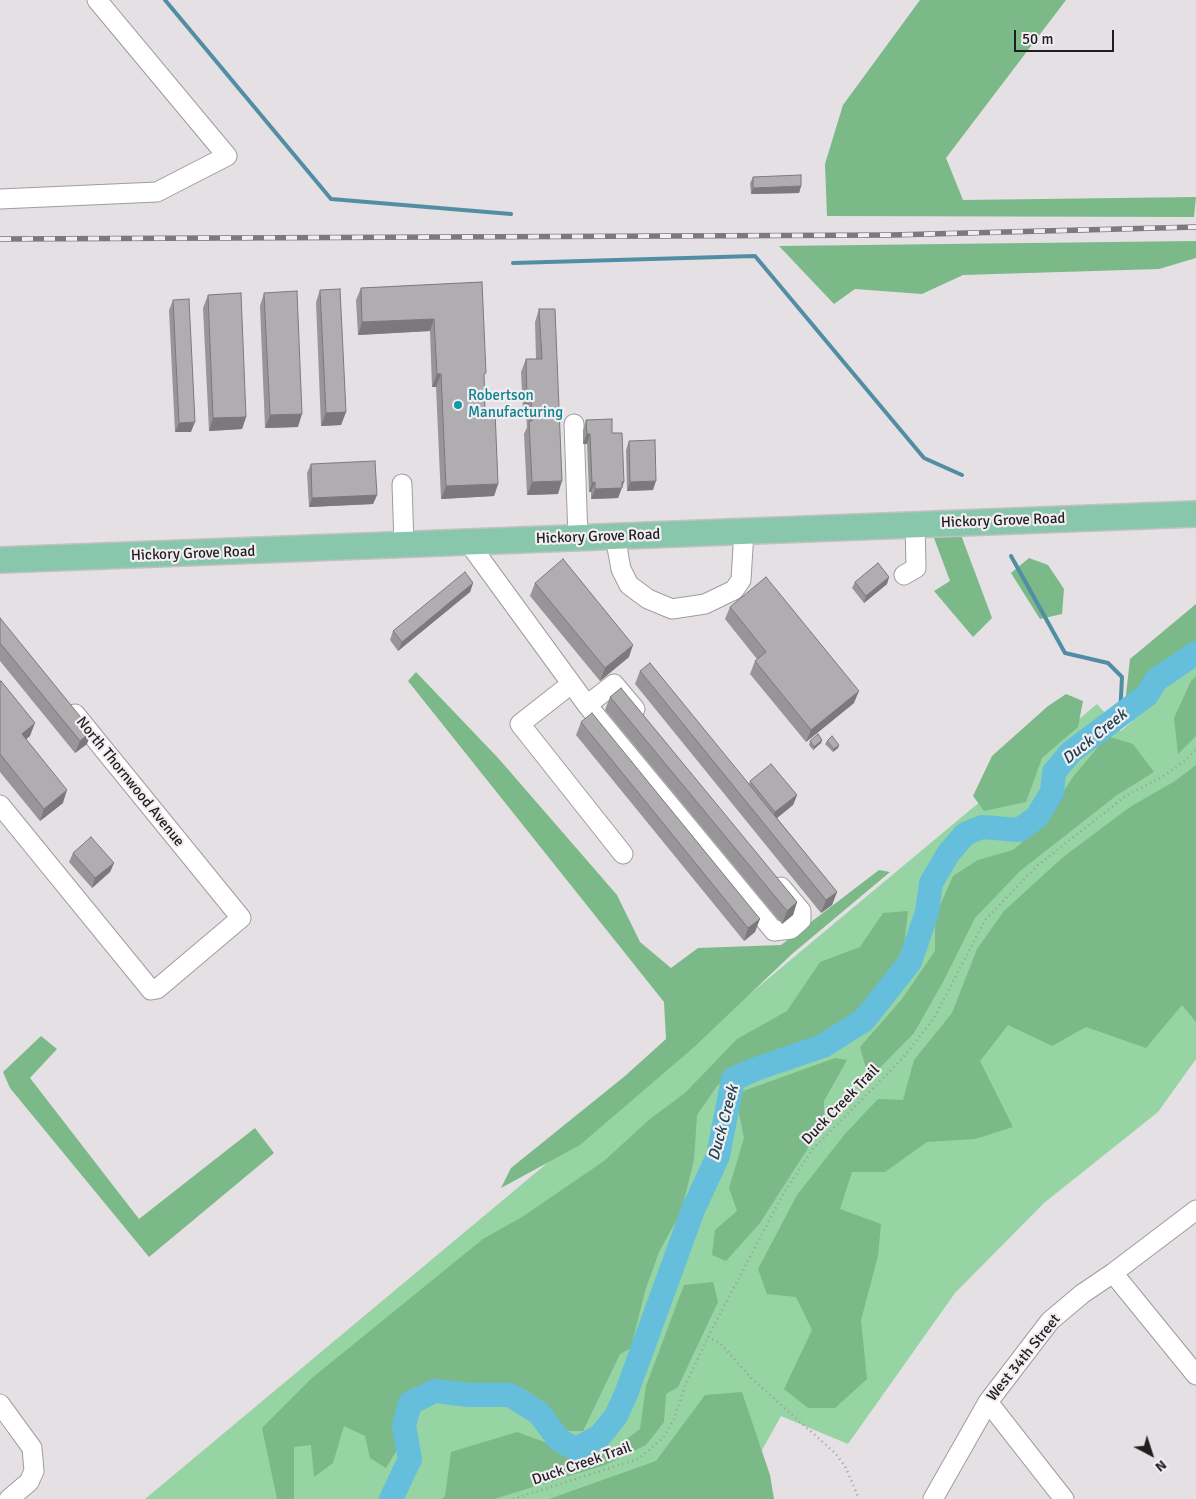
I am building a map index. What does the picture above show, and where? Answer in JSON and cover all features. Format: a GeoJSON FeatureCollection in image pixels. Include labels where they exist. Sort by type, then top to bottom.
{"type":"FeatureCollection","features":[{"type":"Feature","properties":{"kind":"main road","name":"Hickory Grove Road"},"geometry":{"type":"LineString","coordinates":[[0,560],[1196,514]]}},
{"type":"Feature","properties":{"kind":"street"},"geometry":{"type":"LineString","coordinates":[[0,199],[157,192],[227,156],[97,0]]}},
{"type":"Feature","properties":{"kind":"street"},"geometry":{"type":"LineString","coordinates":[[574,424],[578,538]]}},
{"type":"Feature","properties":{"kind":"street"},"geometry":{"type":"LineString","coordinates":[[402,484],[404,545]]}},
{"type":"Feature","properties":{"kind":"street"},"geometry":{"type":"LineString","coordinates":[[904,575],[916,568],[915,524]]}},
{"type":"Feature","properties":{"kind":"street"},"geometry":{"type":"LineString","coordinates":[[615,536],[621,569],[629,585],[648,599],[672,608],[705,604],[734,590],[741,580],[744,531]]}},
{"type":"Feature","properties":{"kind":"street"},"geometry":{"type":"LineString","coordinates":[[468,542],[587,705],[759,916],[774,931],[791,930],[801,920],[801,910],[770,873]]}},
{"type":"Feature","properties":{"kind":"street"},"geometry":{"type":"LineString","coordinates":[[571,684],[520,724],[623,854]]}},
{"type":"Feature","properties":{"kind":"street"},"geometry":{"type":"LineString","coordinates":[[587,705],[614,684],[646,722]]}},
{"type":"Feature","properties":{"kind":"street","name":"North Thornwood Avenue"},"geometry":{"type":"LineString","coordinates":[[0,805],[151,990],[157,989],[241,918],[62,698]]}},
{"type":"Feature","properties":{"kind":"street","name":"West 34th Street"},"geometry":{"type":"LineString","coordinates":[[933,1499],[988,1402],[1050,1321],[1082,1294],[1113,1274],[1196,1210]]}},
{"type":"Feature","properties":{"kind":"street"},"geometry":{"type":"LineString","coordinates":[[1113,1274],[1196,1375]]}},
{"type":"Feature","properties":{"kind":"street"},"geometry":{"type":"LineString","coordinates":[[988,1402],[1064,1499]]}},
{"type":"Feature","properties":{"kind":"street"},"geometry":{"type":"LineString","coordinates":[[0,1404],[32,1448],[34,1471],[29,1482],[9,1499]]}},
{"type":"Feature","properties":{"kind":"path","name":"Duck Creek Trail"},"geometry":{"type":"LineString","coordinates":[[513,1499],[638,1459],[663,1438],[674,1419],[685,1386],[708,1337],[783,1194],[813,1149],[902,1059],[934,1018],[985,920],[1038,865],[1127,795],[1162,777],[1185,761],[1196,750]]}},
{"type":"Feature","properties":{"kind":"path"},"geometry":{"type":"LineString","coordinates":[[708,1337],[720,1343],[752,1379],[835,1453],[845,1466],[859,1499]]}},
{"type":"Feature","properties":{"kind":"green space"},"geometry":{"type":"Polygon","coordinates":[[[920,0],[1066,0],[946,158],[963,200],[1196,197],[1194,217],[827,216],[825,164],[843,105],[920,0]]]}},
{"type":"Feature","properties":{"kind":"green space"},"geometry":{"type":"Polygon","coordinates":[[[1196,241],[1196,258],[1159,269],[963,275],[922,294],[855,289],[834,304],[779,246],[1196,241]]]}},
{"type":"Feature","properties":{"kind":"green space"},"geometry":{"type":"Polygon","coordinates":[[[961,535],[992,618],[973,637],[934,591],[950,581],[934,538],[961,535]]]}},
{"type":"Feature","properties":{"kind":"green space"},"geometry":{"type":"Polygon","coordinates":[[[1029,558],[1048,565],[1064,589],[1062,614],[1040,619],[1011,573],[1029,558]]]}},
{"type":"Feature","properties":{"kind":"green space"},"geometry":{"type":"Polygon","coordinates":[[[1196,604],[1196,645],[1156,673],[1134,712],[1125,704],[1130,659],[1196,604]]]}},
{"type":"Feature","properties":{"kind":"green space"},"geometry":{"type":"Polygon","coordinates":[[[1196,644],[1196,1059],[1158,1112],[1044,1203],[955,1293],[848,1444],[781,1416],[737,1495],[728,1499],[145,1499],[1097,704],[1121,731],[1144,711],[1196,644]]]}},
{"type":"Feature","properties":{"kind":"green space"},"geometry":{"type":"Polygon","coordinates":[[[416,672],[499,759],[617,895],[640,942],[671,968],[698,948],[781,945],[879,870],[890,872],[792,954],[693,1048],[580,1145],[501,1188],[511,1168],[625,1076],[666,1039],[664,1002],[408,681],[416,672]]]}},
{"type":"Feature","properties":{"kind":"green space"},"geometry":{"type":"Polygon","coordinates":[[[1196,676],[1196,736],[1178,754],[1174,718],[1191,681],[1196,676]]]}},
{"type":"Feature","properties":{"kind":"green space"},"geometry":{"type":"Polygon","coordinates":[[[1066,694],[1083,701],[1078,727],[1042,758],[1026,802],[984,811],[973,796],[992,756],[1048,706],[1066,694]]]}},
{"type":"Feature","properties":{"kind":"green space"},"geometry":{"type":"Polygon","coordinates":[[[1107,736],[1133,744],[1154,772],[1117,795],[1020,871],[975,918],[943,982],[914,1033],[869,1079],[860,1047],[902,999],[935,951],[935,917],[953,876],[978,860],[1013,850],[1041,826],[1073,777],[1107,736]]]}},
{"type":"Feature","properties":{"kind":"green space"},"geometry":{"type":"Polygon","coordinates":[[[1196,765],[1196,1022],[1182,1005],[1146,1048],[1086,1027],[1052,1046],[1008,1025],[980,1061],[1013,1127],[975,1139],[927,1142],[885,1172],[852,1172],[840,1209],[881,1224],[878,1256],[861,1320],[867,1379],[835,1408],[808,1408],[784,1389],[812,1330],[796,1297],[767,1294],[758,1269],[797,1195],[845,1134],[878,1099],[903,1100],[914,1060],[952,1013],[977,949],[1004,911],[1062,858],[1130,807],[1175,781],[1196,765]]]}},
{"type":"Feature","properties":{"kind":"green space"},"geometry":{"type":"Polygon","coordinates":[[[908,911],[904,946],[891,976],[871,1001],[846,1024],[809,1046],[746,1062],[717,1086],[697,1115],[694,1160],[681,1212],[659,1252],[645,1291],[631,1348],[620,1354],[583,1431],[566,1431],[551,1409],[524,1389],[432,1389],[397,1405],[397,1450],[386,1468],[370,1458],[365,1436],[344,1426],[333,1463],[314,1477],[311,1445],[294,1447],[294,1499],[277,1499],[262,1428],[312,1378],[483,1239],[522,1217],[604,1161],[650,1119],[685,1093],[737,1039],[787,1011],[820,962],[860,947],[883,913],[908,911]]]}},
{"type":"Feature","properties":{"kind":"green space"},"geometry":{"type":"Polygon","coordinates":[[[41,1036],[57,1049],[30,1078],[139,1219],[255,1128],[274,1153],[149,1257],[10,1088],[3,1072],[41,1036]]]}},
{"type":"Feature","properties":{"kind":"green space"},"geometry":{"type":"Polygon","coordinates":[[[835,1058],[847,1060],[824,1101],[824,1123],[760,1223],[726,1261],[712,1255],[715,1230],[737,1211],[729,1188],[744,1138],[735,1094],[835,1058]]]}},
{"type":"Feature","properties":{"kind":"green space"},"geometry":{"type":"Polygon","coordinates":[[[713,1282],[718,1302],[678,1387],[666,1394],[664,1422],[646,1445],[605,1465],[494,1499],[442,1499],[445,1496],[451,1452],[517,1432],[558,1447],[576,1461],[615,1448],[640,1429],[646,1386],[684,1285],[713,1282]]]}},
{"type":"Feature","properties":{"kind":"green space"},"geometry":{"type":"Polygon","coordinates":[[[742,1392],[770,1475],[774,1499],[549,1499],[656,1461],[705,1395],[742,1392]]]}},
{"type":"Feature","properties":{"kind":"building"},"geometry":{"type":"Polygon","coordinates":[[[801,175],[801,186],[753,188],[753,177],[801,175]]]}},
{"type":"Feature","properties":{"kind":"building","name":"Robertson Manufacturing"},"geometry":{"type":"Polygon","coordinates":[[[482,282],[486,373],[484,374],[485,411],[495,411],[498,484],[446,486],[441,374],[437,374],[434,319],[362,322],[361,288],[482,282]]]}},
{"type":"Feature","properties":{"kind":"building"},"geometry":{"type":"Polygon","coordinates":[[[340,289],[346,412],[326,413],[320,290],[340,289]]]}},
{"type":"Feature","properties":{"kind":"building"},"geometry":{"type":"Polygon","coordinates":[[[297,291],[302,414],[270,415],[264,293],[297,291]]]}},
{"type":"Feature","properties":{"kind":"building"},"geometry":{"type":"Polygon","coordinates":[[[241,293],[246,417],[213,418],[208,295],[241,293]]]}},
{"type":"Feature","properties":{"kind":"building"},"geometry":{"type":"Polygon","coordinates":[[[189,299],[195,422],[179,423],[173,300],[189,299]]]}},
{"type":"Feature","properties":{"kind":"building"},"geometry":{"type":"Polygon","coordinates":[[[539,309],[555,309],[562,481],[532,482],[529,421],[532,421],[531,397],[527,397],[526,359],[542,359],[539,309]]]}},
{"type":"Feature","properties":{"kind":"building"},"geometry":{"type":"Polygon","coordinates":[[[612,419],[612,433],[622,433],[624,482],[622,482],[622,488],[595,489],[595,482],[592,483],[590,434],[587,434],[586,420],[612,419]]]}},
{"type":"Feature","properties":{"kind":"building"},"geometry":{"type":"Polygon","coordinates":[[[655,440],[656,481],[630,482],[629,441],[655,440]]]}},
{"type":"Feature","properties":{"kind":"building"},"geometry":{"type":"Polygon","coordinates":[[[375,461],[377,495],[312,498],[311,464],[375,461]]]}},
{"type":"Feature","properties":{"kind":"building"},"geometry":{"type":"Polygon","coordinates":[[[563,559],[633,645],[605,668],[535,583],[563,559]]]}},
{"type":"Feature","properties":{"kind":"building"},"geometry":{"type":"Polygon","coordinates":[[[878,563],[889,577],[866,596],[855,582],[878,563]]]}},
{"type":"Feature","properties":{"kind":"building"},"geometry":{"type":"Polygon","coordinates":[[[465,572],[473,583],[402,642],[393,631],[465,572]]]}},
{"type":"Feature","properties":{"kind":"building"},"geometry":{"type":"Polygon","coordinates":[[[766,577],[859,691],[811,730],[755,661],[766,652],[730,607],[766,577]]]}},
{"type":"Feature","properties":{"kind":"building"},"geometry":{"type":"Polygon","coordinates":[[[0,618],[92,731],[80,741],[0,643],[0,618]]]}},
{"type":"Feature","properties":{"kind":"building"},"geometry":{"type":"Polygon","coordinates":[[[650,663],[837,892],[826,900],[640,671],[650,663]]]}},
{"type":"Feature","properties":{"kind":"building"},"geometry":{"type":"Polygon","coordinates":[[[1,681],[35,723],[22,734],[67,790],[44,809],[0,754],[1,681]]]}},
{"type":"Feature","properties":{"kind":"building"},"geometry":{"type":"Polygon","coordinates":[[[621,688],[797,902],[787,911],[610,697],[621,688]]]}},
{"type":"Feature","properties":{"kind":"building"},"geometry":{"type":"Polygon","coordinates":[[[592,713],[760,919],[748,928],[581,722],[592,713]]]}},
{"type":"Feature","properties":{"kind":"building"},"geometry":{"type":"Polygon","coordinates":[[[818,734],[822,740],[814,747],[810,741],[818,734]]]}},
{"type":"Feature","properties":{"kind":"building"},"geometry":{"type":"Polygon","coordinates":[[[832,736],[839,745],[834,749],[827,741],[832,736]]]}},
{"type":"Feature","properties":{"kind":"building"},"geometry":{"type":"Polygon","coordinates":[[[771,764],[797,795],[775,812],[750,781],[771,764]]]}},
{"type":"Feature","properties":{"kind":"building"},"geometry":{"type":"Polygon","coordinates":[[[91,837],[114,863],[95,878],[73,853],[91,837]]]}},
{"type":"Feature","properties":{"kind":"waterway"},"geometry":{"type":"LineString","coordinates":[[165,0],[331,199],[511,214]]}},
{"type":"Feature","properties":{"kind":"waterway"},"geometry":{"type":"LineString","coordinates":[[513,263],[755,256],[924,458],[962,475]]}},
{"type":"Feature","properties":{"kind":"waterway"},"geometry":{"type":"LineString","coordinates":[[1011,556],[1065,653],[1108,663],[1122,677],[1120,716]]}},
{"type":"Feature","properties":{"kind":"waterway","name":"Duck Creek"},"geometry":{"type":"LineString","coordinates":[[391,1499],[410,1459],[404,1426],[410,1403],[435,1391],[469,1395],[510,1395],[539,1413],[559,1440],[576,1449],[600,1436],[616,1416],[626,1394],[693,1210],[718,1156],[733,1079],[823,1046],[864,1020],[910,962],[927,912],[931,883],[948,854],[965,834],[982,827],[1019,830],[1037,817],[1052,792],[1054,772],[1071,752],[1147,695],[1156,680],[1196,653]]}},
{"type":"Feature","properties":{"kind":"railway"},"geometry":{"type":"LineString","coordinates":[[0,239],[892,235],[1196,227]]}},
{"type":"Feature","properties":{"kind":"place","name":"Robertson Manufacturing"},"geometry":{"type":"Point","coordinates":[458,405]}}]}
